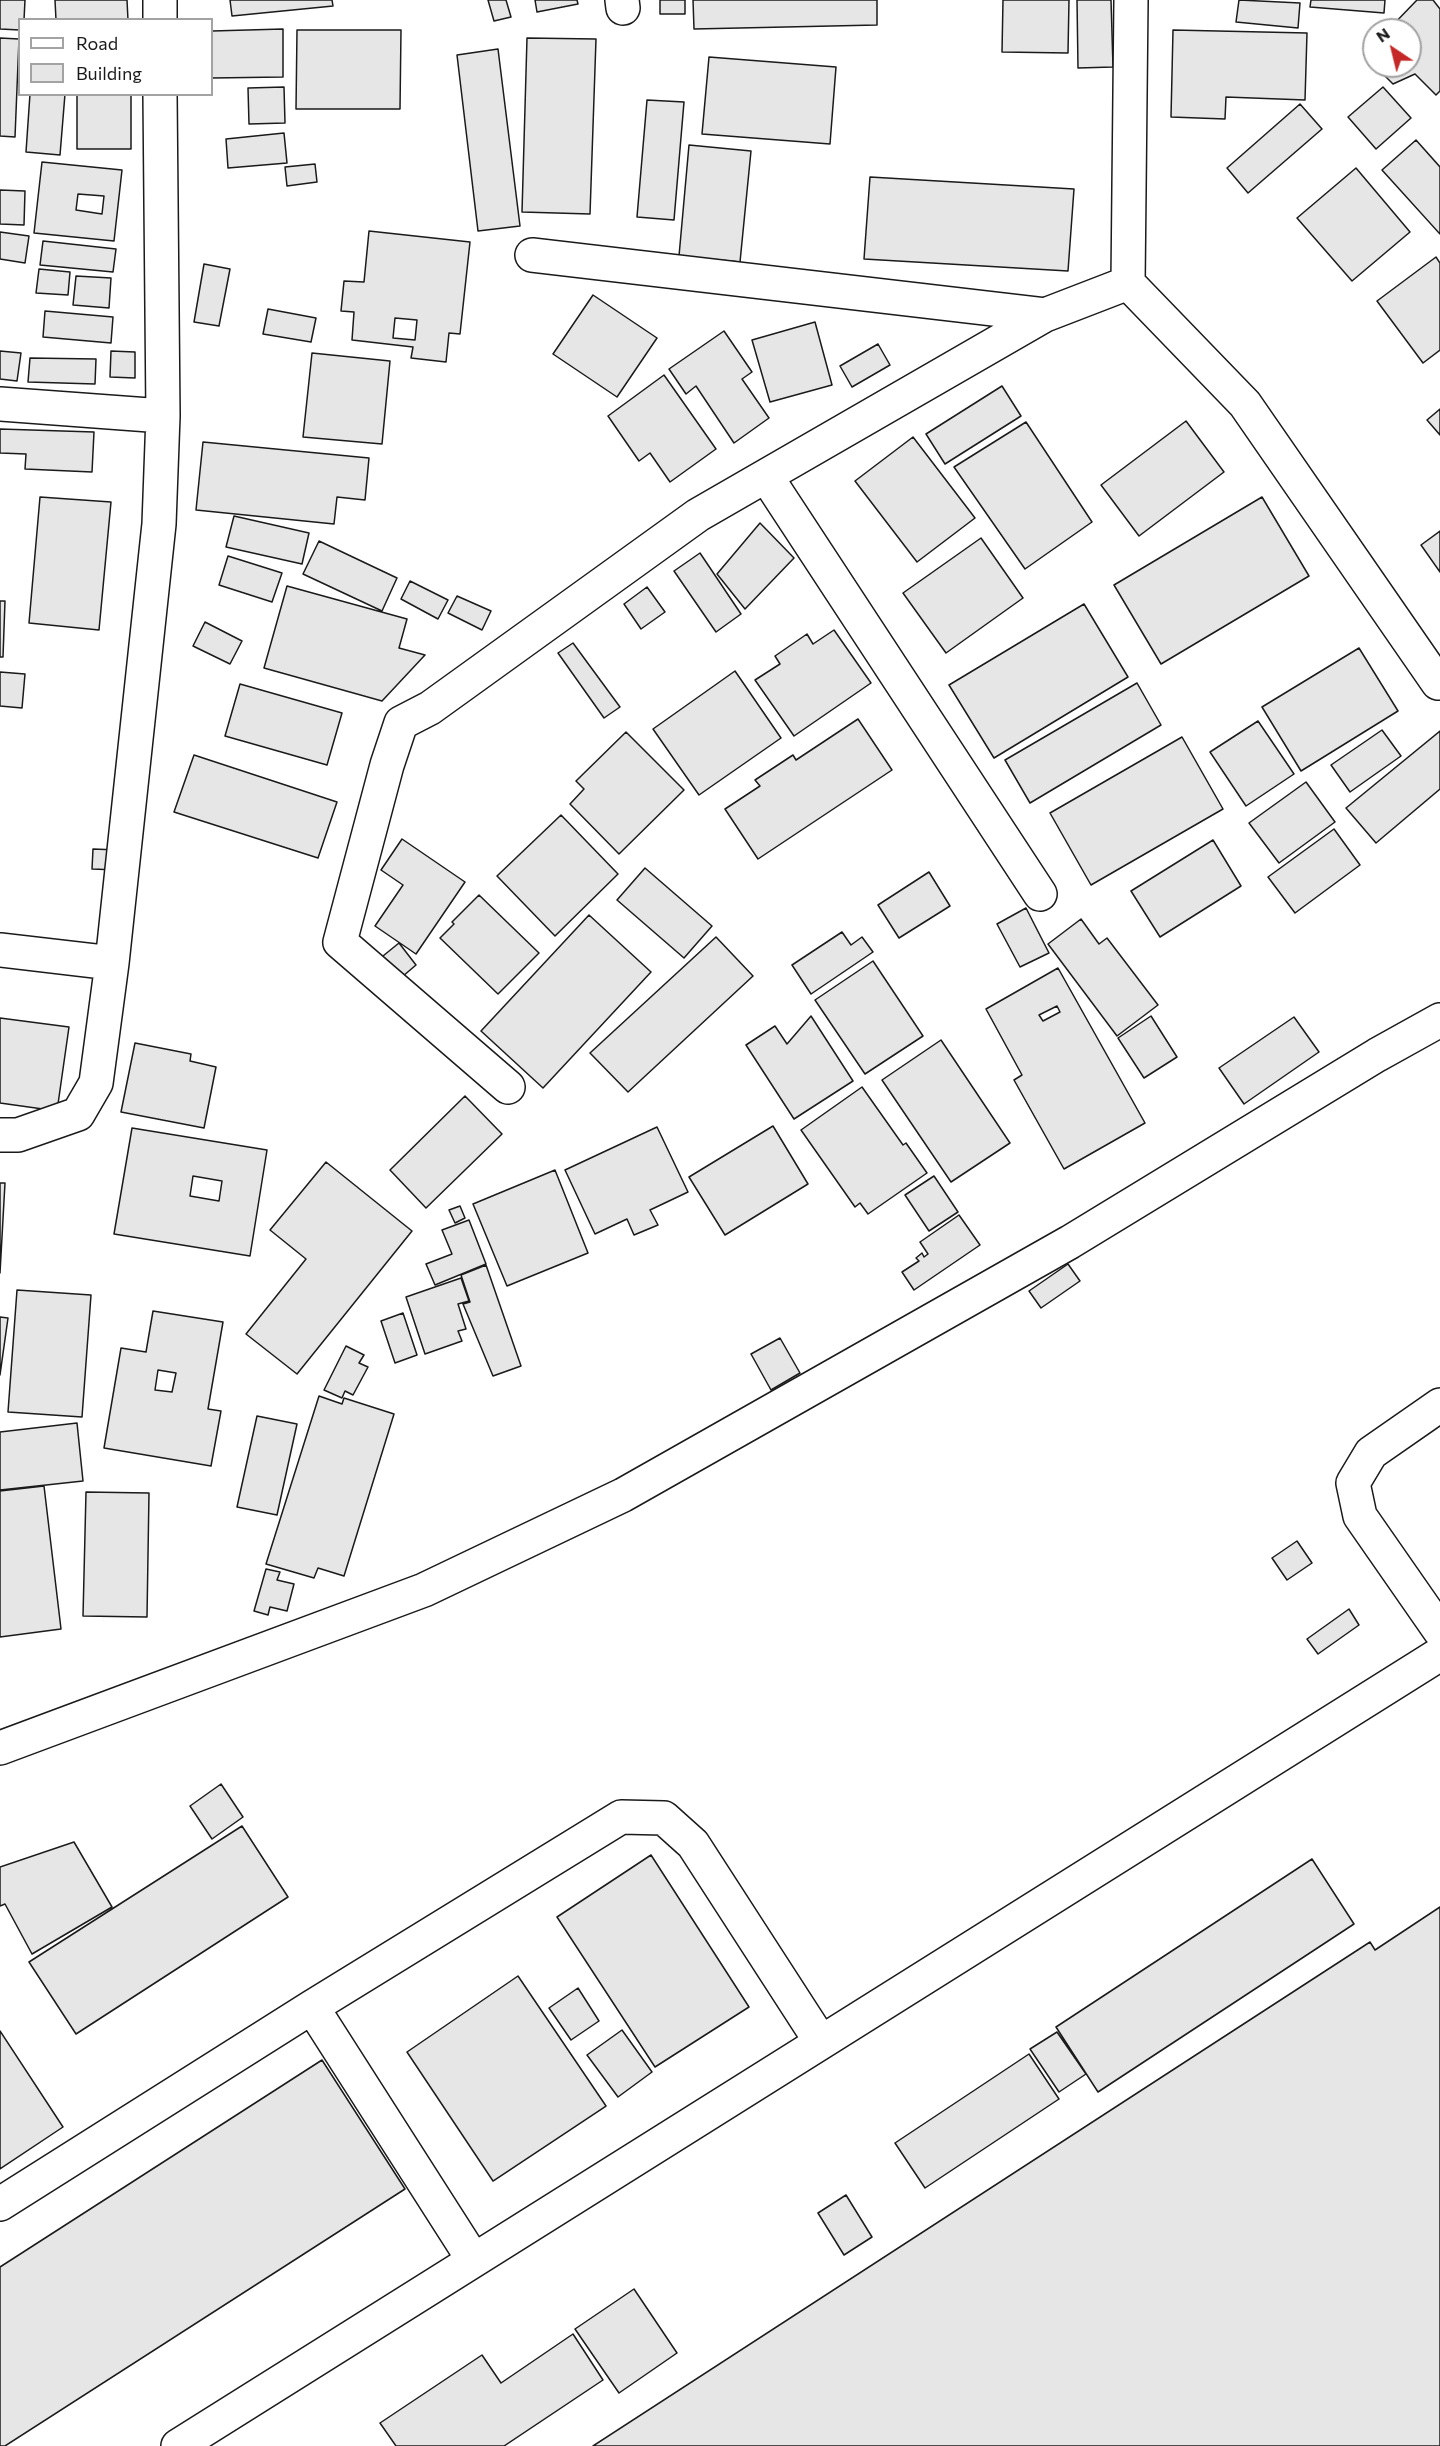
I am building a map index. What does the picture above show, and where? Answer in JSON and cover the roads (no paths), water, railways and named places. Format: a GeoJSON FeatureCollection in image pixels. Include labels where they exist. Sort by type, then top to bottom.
{"type":"FeatureCollection","features":[{"type":"Feature","properties":{"kind":"street"},"geometry":{"type":"LineString","coordinates":[[160,0],[160,18]]}},
{"type":"Feature","properties":{"kind":"street"},"geometry":{"type":"LineString","coordinates":[[1131,0],[1128,283],[1245,404],[1438,683]]}},
{"type":"Feature","properties":{"kind":"street"},"geometry":{"type":"LineString","coordinates":[[0,1135],[18,1135],[78,1114],[96,1083],[112,963],[159,524],[162,416],[160,96]]}},
{"type":"Feature","properties":{"kind":"street"},"geometry":{"type":"LineString","coordinates":[[532,255],[1045,315]]}},
{"type":"Feature","properties":{"kind":"street"},"geometry":{"type":"LineString","coordinates":[[508,1087],[340,942],[387,765],[401,723],[430,708],[698,515],[1045,315],[1128,283]]}},
{"type":"Feature","properties":{"kind":"street"},"geometry":{"type":"LineString","coordinates":[[0,404],[162,416]]}},
{"type":"Feature","properties":{"kind":"street"},"geometry":{"type":"LineString","coordinates":[[766,476],[1040,894]]}},
{"type":"Feature","properties":{"kind":"street"},"geometry":{"type":"LineString","coordinates":[[0,950],[112,963]]}},
{"type":"Feature","properties":{"kind":"street"},"geometry":{"type":"LineString","coordinates":[[0,1748],[424,1590],[622,1496],[1070,1242],[1377,1055],[1440,1020]]}},
{"type":"Feature","properties":{"kind":"street"},"geometry":{"type":"LineString","coordinates":[[1440,1405],[1371,1453],[1353,1483],[1360,1516],[1440,1631]]}},
{"type":"Feature","properties":{"kind":"street"},"geometry":{"type":"LineString","coordinates":[[178,2446],[1440,1654]]}},
{"type":"Feature","properties":{"kind":"street"},"geometry":{"type":"LineString","coordinates":[[0,2204],[312,2007],[621,1817],[664,1818],[693,1844],[821,2042]]}},
{"type":"Feature","properties":{"kind":"street"},"geometry":{"type":"LineString","coordinates":[[312,2007],[473,2259]]}}]}
